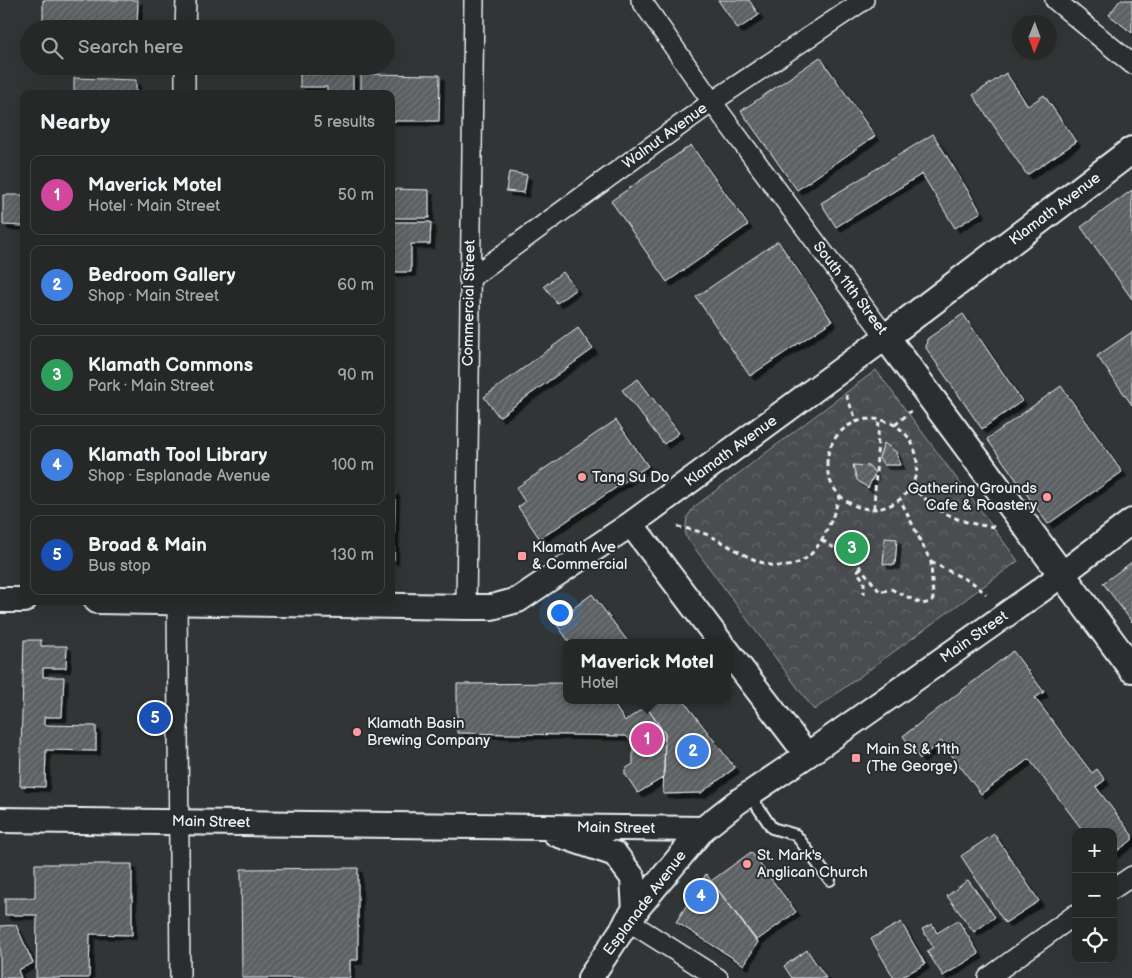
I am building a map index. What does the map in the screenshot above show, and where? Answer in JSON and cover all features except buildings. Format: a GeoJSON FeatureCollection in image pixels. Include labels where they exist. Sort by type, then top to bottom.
{"type":"FeatureCollection","features":[{"type":"Feature","properties":{"kind":"main road","name":"Klamath Avenue"},"geometry":{"type":"LineString","coordinates":[[886,337],[1132,150]]}},
{"type":"Feature","properties":{"kind":"main road","name":"South 11th Street"},"geometry":{"type":"LineString","coordinates":[[886,337],[1132,669]]}},
{"type":"Feature","properties":{"kind":"street"},"geometry":{"type":"LineString","coordinates":[[186,0],[186,20]]}},
{"type":"Feature","properties":{"kind":"street","name":"Commercial Street"},"geometry":{"type":"LineString","coordinates":[[466,607],[474,0]]}},
{"type":"Feature","properties":{"kind":"street","name":"South 11th Street"},"geometry":{"type":"LineString","coordinates":[[641,0],[712,102],[886,337]]}},
{"type":"Feature","properties":{"kind":"street","name":"Walnut Avenue"},"geometry":{"type":"LineString","coordinates":[[469,279],[712,102],[864,0]]}},
{"type":"Feature","properties":{"kind":"street"},"geometry":{"type":"LineString","coordinates":[[1055,0],[1132,64]]}},
{"type":"Feature","properties":{"kind":"street"},"geometry":{"type":"LineString","coordinates":[[184,90],[185,75]]}},
{"type":"Feature","properties":{"kind":"street","name":"Klamath Avenue"},"geometry":{"type":"LineString","coordinates":[[350,605],[492,607],[518,600],[631,524],[886,337]]}},
{"type":"Feature","properties":{"kind":"street","name":"Main Street"},"geometry":{"type":"LineString","coordinates":[[0,820],[703,829],[748,794],[807,755],[1062,575],[1132,520]]}},
{"type":"Feature","properties":{"kind":"street"},"geometry":{"type":"LineString","coordinates":[[631,524],[718,639]]}},
{"type":"Feature","properties":{"kind":"street"},"geometry":{"type":"LineString","coordinates":[[0,600],[20,600]]}},
{"type":"Feature","properties":{"kind":"street"},"geometry":{"type":"LineString","coordinates":[[177,605],[180,978]]}},
{"type":"Feature","properties":{"kind":"street"},"geometry":{"type":"LineString","coordinates":[[731,655],[807,755]]}},
{"type":"Feature","properties":{"kind":"street"},"geometry":{"type":"LineString","coordinates":[[533,826],[615,854],[633,878],[631,916],[718,978]]}},
{"type":"Feature","properties":{"kind":"street","name":"Esplanade Avenue"},"geometry":{"type":"LineString","coordinates":[[590,978],[631,916],[703,829]]}},
{"type":"Feature","properties":{"kind":"street"},"geometry":{"type":"LineString","coordinates":[[1117,886],[1132,876]]}},
{"type":"Feature","properties":{"kind":"street"},"geometry":{"type":"LineString","coordinates":[[988,978],[1072,917]]}},
{"type":"Feature","properties":{"kind":"lane"},"geometry":{"type":"LineString","coordinates":[[748,794],[772,828],[796,835],[830,880]]}},
{"type":"Feature","properties":{"kind":"path"},"geometry":{"type":"LineString","coordinates":[[845,393],[857,422]]}},
{"type":"Feature","properties":{"kind":"path"},"geometry":{"type":"LineString","coordinates":[[895,425],[912,411]]}},
{"type":"Feature","properties":{"kind":"path"},"geometry":{"type":"LineString","coordinates":[[874,508],[879,420]]}},
{"type":"Feature","properties":{"kind":"path"},"geometry":{"type":"LineString","coordinates":[[879,420],[895,425],[904,432],[916,452],[917,464],[911,486],[900,499],[884,507],[860,507],[840,495],[829,475],[829,452],[841,432],[857,422],[879,420]]}},
{"type":"Feature","properties":{"kind":"path"},"geometry":{"type":"LineString","coordinates":[[911,486],[927,502],[947,516],[974,526],[997,527]]}},
{"type":"Feature","properties":{"kind":"path"},"geometry":{"type":"LineString","coordinates":[[677,527],[697,530],[718,538],[744,554],[769,565],[794,565],[814,553],[829,530],[840,495]]}},
{"type":"Feature","properties":{"kind":"path"},"geometry":{"type":"LineString","coordinates":[[822,540],[857,563],[880,592],[891,589],[926,604],[933,599],[931,562],[900,499]]}},
{"type":"Feature","properties":{"kind":"path"},"geometry":{"type":"LineString","coordinates":[[931,562],[973,583],[986,594]]}},
{"type":"Feature","properties":{"kind":"path"},"geometry":{"type":"LineString","coordinates":[[862,568],[858,571],[864,581],[864,594]]}},
{"type":"Feature","properties":{"kind":"green space"},"geometry":{"type":"Polygon","coordinates":[[[876,370],[1018,561],[814,710],[685,535],[687,517],[694,507],[876,370]]]}},
{"type":"Feature","properties":{"kind":"place","name":"Tang Su Do"},"geometry":{"type":"Point","coordinates":[582,477]}},
{"type":"Feature","properties":{"kind":"place","name":"Gathering Grounds Cafe & Roastery"},"geometry":{"type":"Point","coordinates":[1047,497]}},
{"type":"Feature","properties":{"kind":"place","name":"Klamath Commons"},"geometry":{"type":"Point","coordinates":[852,548]}},
{"type":"Feature","properties":{"kind":"place","name":"Klamath Ave & Commercial"},"geometry":{"type":"Point","coordinates":[522,556]}},
{"type":"Feature","properties":{"kind":"place","name":"Broad & Main"},"geometry":{"type":"Point","coordinates":[155,718]}},
{"type":"Feature","properties":{"kind":"place","name":"Klamath Basin Brewing Company"},"geometry":{"type":"Point","coordinates":[357,732]}},
{"type":"Feature","properties":{"kind":"place","name":"Maverick Motel"},"geometry":{"type":"Point","coordinates":[647,739]}},
{"type":"Feature","properties":{"kind":"place","name":"Bedroom Gallery"},"geometry":{"type":"Point","coordinates":[693,751]}},
{"type":"Feature","properties":{"kind":"place","name":"Main St & 11th (The George)"},"geometry":{"type":"Point","coordinates":[856,758]}},
{"type":"Feature","properties":{"kind":"place","name":"St. Mark's Anglican Church"},"geometry":{"type":"Point","coordinates":[747,864]}},
{"type":"Feature","properties":{"kind":"place","name":"Klamath Tool Library"},"geometry":{"type":"Point","coordinates":[701,896]}}]}
